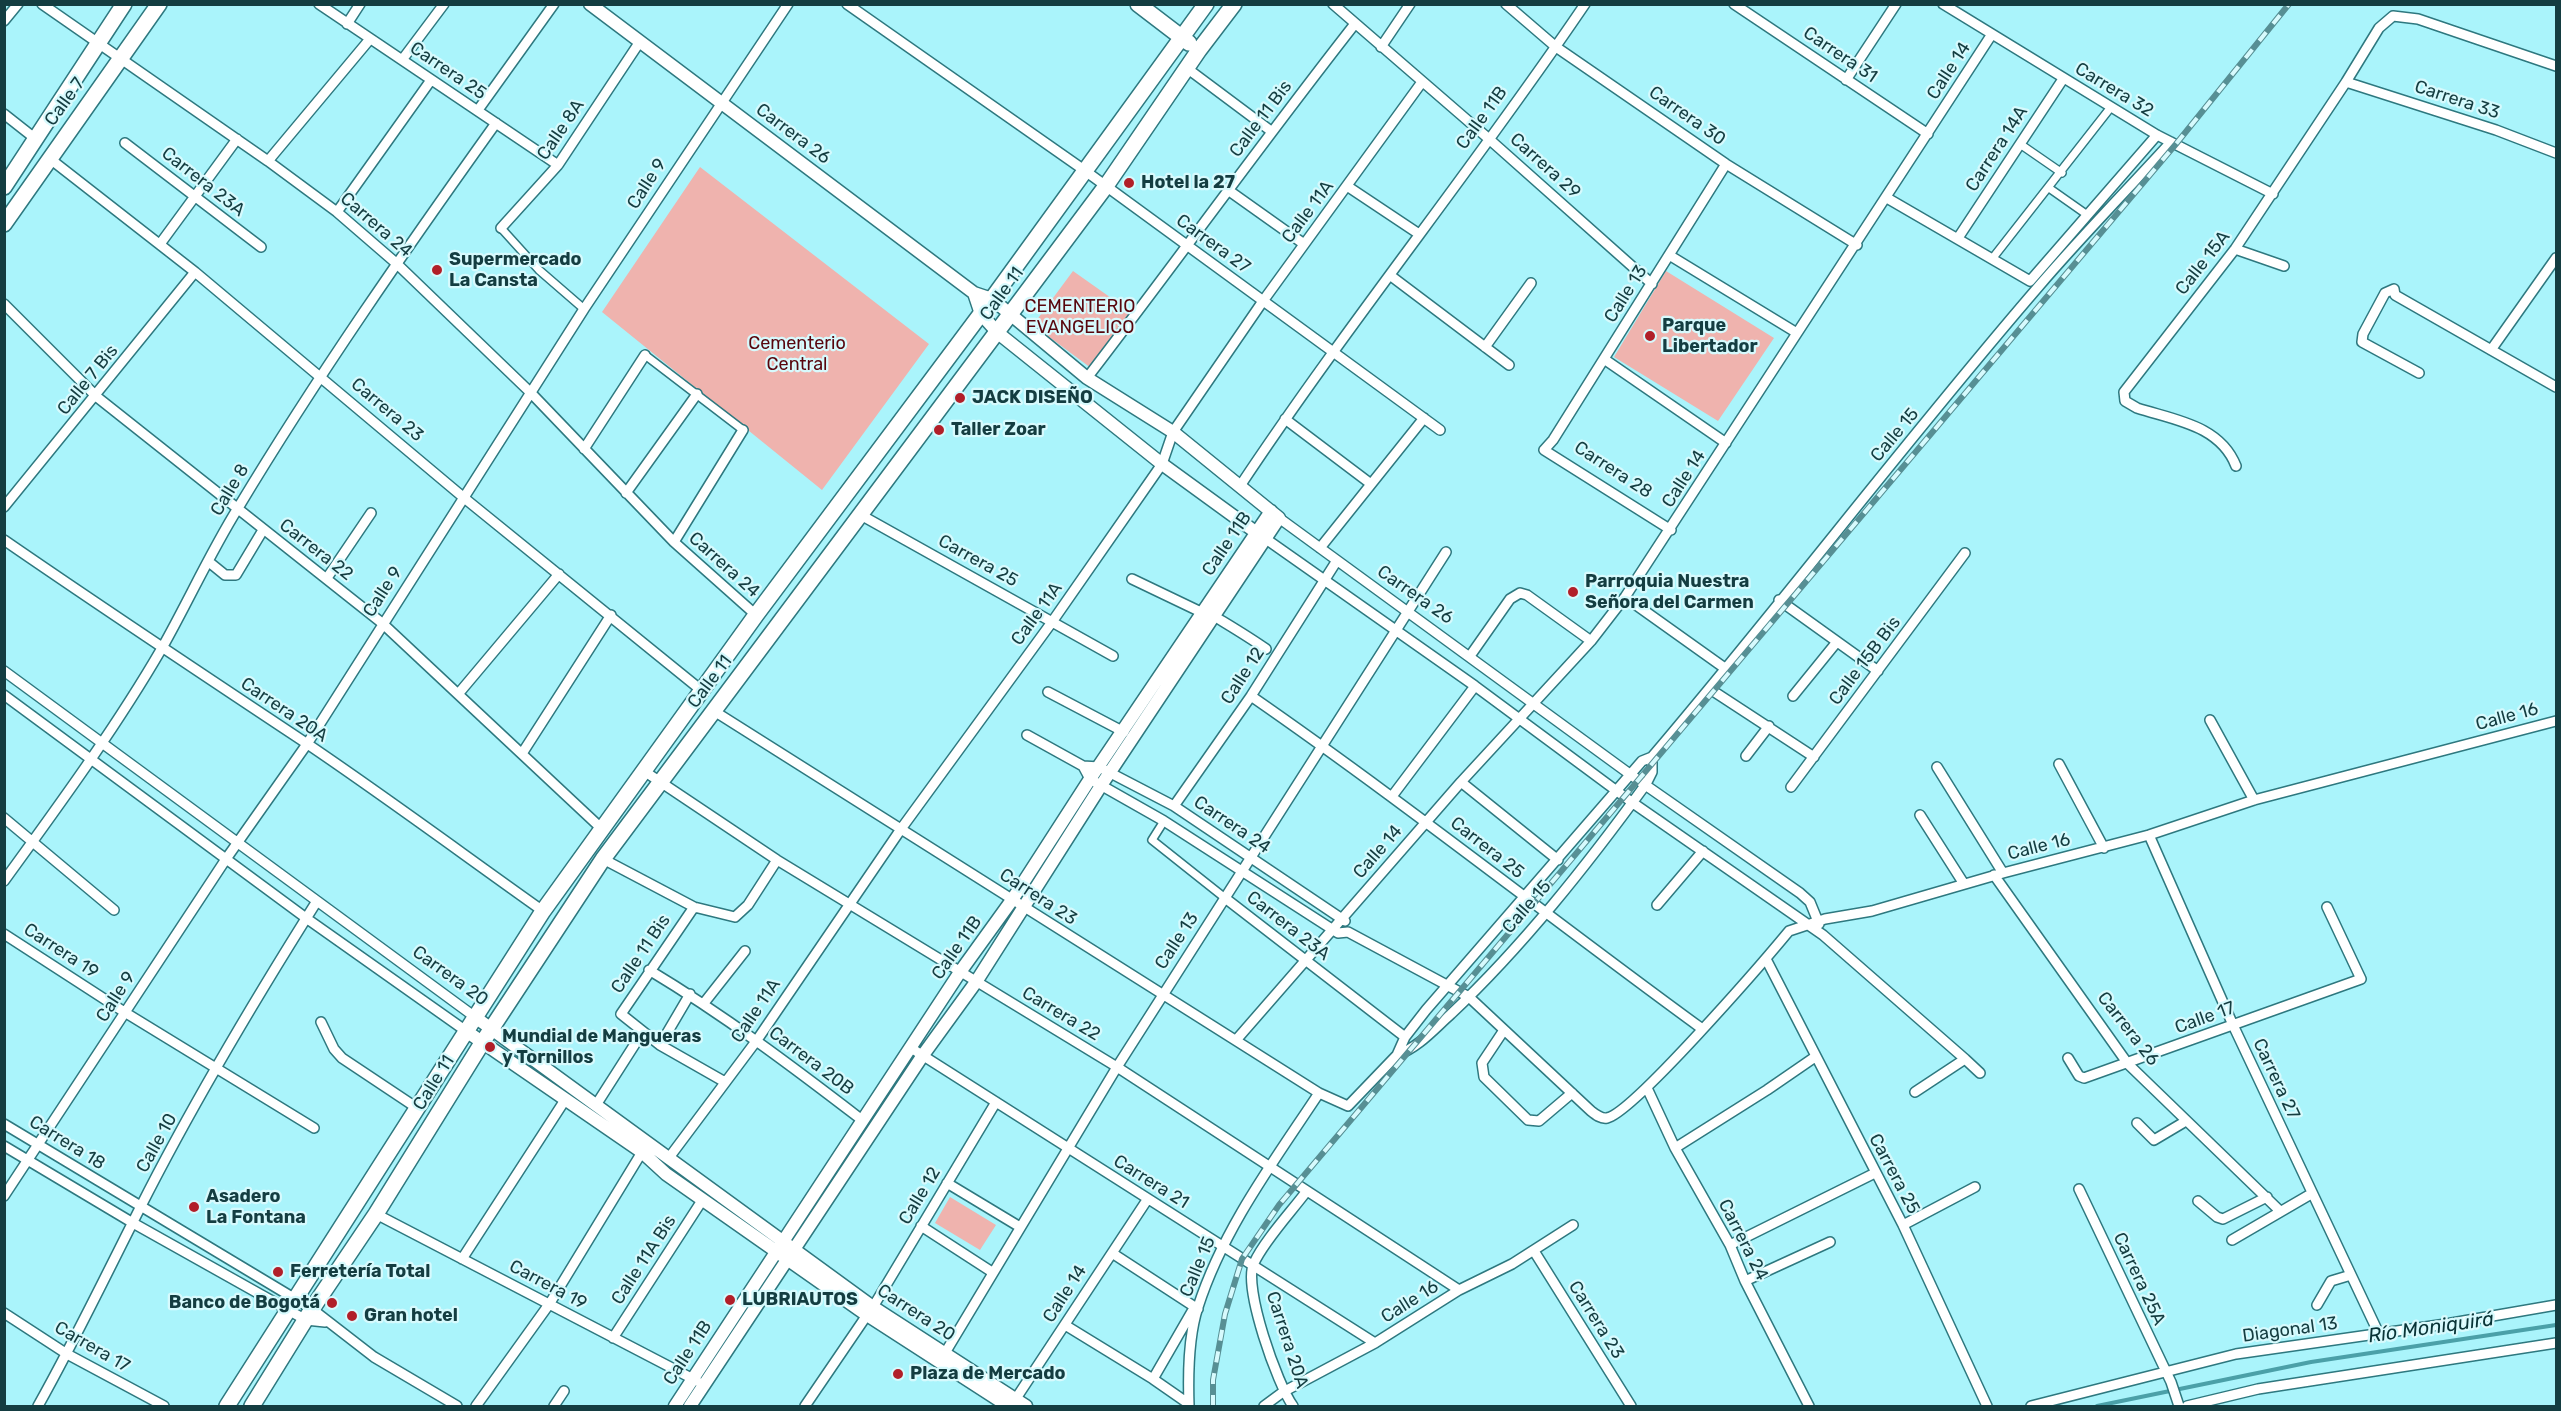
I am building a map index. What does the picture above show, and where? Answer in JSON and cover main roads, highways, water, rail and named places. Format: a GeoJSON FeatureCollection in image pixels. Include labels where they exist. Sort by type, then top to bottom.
{"type":"FeatureCollection","features":[{"type":"Feature","properties":{"kind":"main road","name":"Calle 7"},"geometry":{"type":"LineString","coordinates":[[4,187],[37,140],[96,44],[124,4]]}},
{"type":"Feature","properties":{"kind":"main road","name":"Calle 7"},"geometry":{"type":"LineString","coordinates":[[4,224],[159,4]]}},
{"type":"Feature","properties":{"kind":"main road"},"geometry":{"type":"LineString","coordinates":[[1138,4],[1198,50]]}},
{"type":"Feature","properties":{"kind":"main road","name":"Calle 11"},"geometry":{"type":"LineString","coordinates":[[227,1407],[543,911],[701,690],[981,314],[1206,4]]}},
{"type":"Feature","properties":{"kind":"main road","name":"Calle 11"},"geometry":{"type":"LineString","coordinates":[[252,1407],[309,1314],[376,1214],[482,1042],[603,859],[659,781],[714,711],[859,514],[1107,186],[1188,69],[1198,50],[1234,4]]}},
{"type":"Feature","properties":{"kind":"waterway","name":"Río Moniquirá"},"geometry":{"type":"LineString","coordinates":[[2097,1406],[2311,1362],[2556,1325]]}},
{"type":"Feature","properties":{"kind":"railway"},"geometry":{"type":"LineString","coordinates":[[1213,1406],[1213,1380],[1225,1314],[1242,1259],[1279,1205],[2176,144],[2289,4]]}},
{"type":"Feature","properties":{"kind":"place","name":"Hotel la 27"},"geometry":{"type":"Point","coordinates":[1129,183]}},
{"type":"Feature","properties":{"kind":"place","name":"Supermercado La Cansta"},"geometry":{"type":"Point","coordinates":[437,270]}},
{"type":"Feature","properties":{"kind":"place","name":"Parque Libertador"},"geometry":{"type":"Point","coordinates":[1650,336]}},
{"type":"Feature","properties":{"kind":"place","name":"JACK DISEÑO"},"geometry":{"type":"Point","coordinates":[960,398]}},
{"type":"Feature","properties":{"kind":"place","name":"Taller Zoar"},"geometry":{"type":"Point","coordinates":[939,430]}},
{"type":"Feature","properties":{"kind":"place","name":"Parroquia Nuestra Señora del Carmen"},"geometry":{"type":"Point","coordinates":[1573,592]}},
{"type":"Feature","properties":{"kind":"place","name":"Mundial de Mangueras y Tornillos"},"geometry":{"type":"Point","coordinates":[490,1047]}},
{"type":"Feature","properties":{"kind":"place","name":"Asadero La Fontana"},"geometry":{"type":"Point","coordinates":[194,1207]}},
{"type":"Feature","properties":{"kind":"place","name":"Ferretería Total"},"geometry":{"type":"Point","coordinates":[278,1272]}},
{"type":"Feature","properties":{"kind":"place","name":"LUBRIAUTOS"},"geometry":{"type":"Point","coordinates":[730,1300]}},
{"type":"Feature","properties":{"kind":"place","name":"Banco de Bogotá"},"geometry":{"type":"Point","coordinates":[332,1303]}},
{"type":"Feature","properties":{"kind":"place","name":"Gran hotel"},"geometry":{"type":"Point","coordinates":[352,1316]}},
{"type":"Feature","properties":{"kind":"place","name":"Plaza de Mercado"},"geometry":{"type":"Point","coordinates":[898,1374]}},
{"type":"Feature","properties":{"kind":"park label","name":"CEMENTERIO EVANGELICO"},"geometry":{"type":"Point","coordinates":[1080,317]}},
{"type":"Feature","properties":{"kind":"park label","name":"Cementerio Central"},"geometry":{"type":"Point","coordinates":[797,354]}}]}
